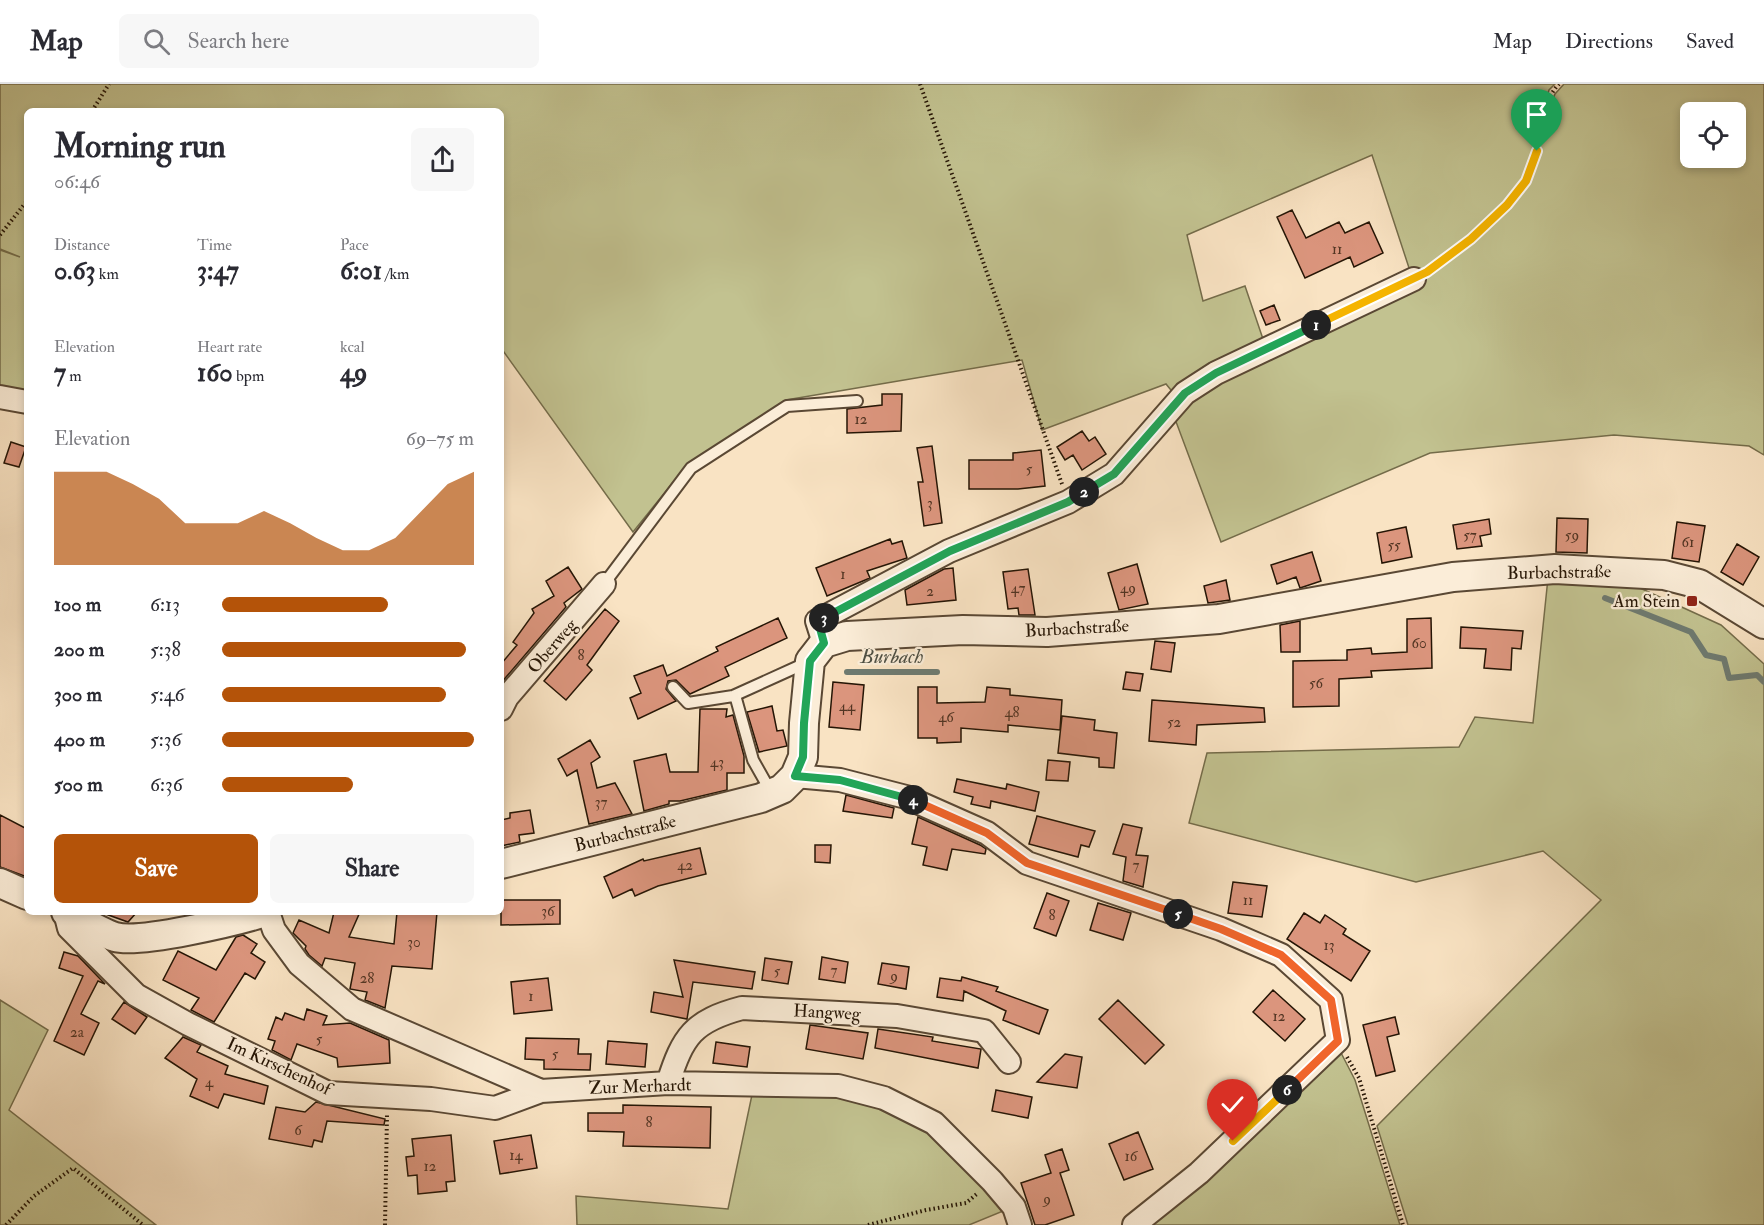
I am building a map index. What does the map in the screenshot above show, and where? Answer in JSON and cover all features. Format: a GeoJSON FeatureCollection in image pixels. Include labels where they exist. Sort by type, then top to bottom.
{"type":"FeatureCollection","features":[{"type":"Feature","properties":{"kind":"street"},"geometry":{"type":"LineString","coordinates":[[1134,1225],[1199,1173],[1338,1041],[1331,1000],[1281,955],[1221,929],[1027,863],[987,833],[906,797],[840,780],[795,776],[803,757],[804,723],[817,652],[818,621],[950,551],[1068,502],[1114,474],[1185,393],[1216,373],[1414,279]]}},
{"type":"Feature","properties":{"kind":"street"},"geometry":{"type":"LineString","coordinates":[[0,397],[24,401]]}},
{"type":"Feature","properties":{"kind":"street","name":"Burbachstraße"},"geometry":{"type":"LineString","coordinates":[[817,652],[847,636],[914,631],[1047,632],[1219,619],[1453,577],[1555,568],[1664,574],[1699,584],[1755,615],[1764,624]]}},
{"type":"Feature","properties":{"kind":"street","name":"Oberweg"},"geometry":{"type":"LineString","coordinates":[[504,703],[604,584]]}},
{"type":"Feature","properties":{"kind":"street","name":"Burbachstraße"},"geometry":{"type":"LineString","coordinates":[[504,863],[772,794],[782,789],[795,776]]}},
{"type":"Feature","properties":{"kind":"street"},"geometry":{"type":"LineString","coordinates":[[0,883],[24,894]]}},
{"type":"Feature","properties":{"kind":"street","name":"Im Kirschenhof"},"geometry":{"type":"LineString","coordinates":[[67,915],[69,928],[136,995],[188,1024],[328,1093],[431,1099],[495,1108],[541,1090]]}},
{"type":"Feature","properties":{"kind":"street"},"geometry":{"type":"LineString","coordinates":[[72,915],[115,937],[136,939],[250,915]]}},
{"type":"Feature","properties":{"kind":"street","name":"Zur Merhardt"},"geometry":{"type":"LineString","coordinates":[[256,915],[274,930],[299,964],[352,1009],[541,1090],[668,1083],[838,1086],[884,1098],[934,1123],[992,1181],[1014,1208],[1020,1225]]}},
{"type":"Feature","properties":{"kind":"street","name":"Hangweg"},"geometry":{"type":"LineString","coordinates":[[668,1083],[676,1055],[695,1027],[720,1014],[742,1008],[897,1016],[984,1031],[1010,1062]]}},
{"type":"Feature","properties":{"kind":"lane"},"geometry":{"type":"LineString","coordinates":[[604,584],[691,468],[788,406],[857,401]]}},
{"type":"Feature","properties":{"kind":"lane"},"geometry":{"type":"LineString","coordinates":[[673,687],[688,703],[735,695],[817,652]]}},
{"type":"Feature","properties":{"kind":"lane"},"geometry":{"type":"LineString","coordinates":[[735,695],[753,760],[772,794]]}},
{"type":"Feature","properties":{"kind":"path"},"geometry":{"type":"LineString","coordinates":[[94,108],[109,84]]}},
{"type":"Feature","properties":{"kind":"path"},"geometry":{"type":"LineString","coordinates":[[920,84],[1068,502]]}},
{"type":"Feature","properties":{"kind":"path"},"geometry":{"type":"LineString","coordinates":[[1414,279],[1471,239],[1507,205],[1526,181],[1537,151],[1541,122],[1551,92],[1559,84]]}},
{"type":"Feature","properties":{"kind":"path"},"geometry":{"type":"LineString","coordinates":[[0,235],[24,205]]}},
{"type":"Feature","properties":{"kind":"path"},"geometry":{"type":"LineString","coordinates":[[1338,1041],[1359,1078],[1403,1225]]}},
{"type":"Feature","properties":{"kind":"path"},"geometry":{"type":"LineString","coordinates":[[385,1225],[388,1097]]}},
{"type":"Feature","properties":{"kind":"path"},"geometry":{"type":"LineString","coordinates":[[6,1225],[34,1196],[73,1168],[143,1225]]}},
{"type":"Feature","properties":{"kind":"path"},"geometry":{"type":"LineString","coordinates":[[868,1225],[926,1210],[966,1203],[992,1181]]}},
{"type":"Feature","properties":{"kind":"green space"},"geometry":{"type":"Polygon","coordinates":[[[0,84],[1555,84],[1549,90],[1527,170],[1514,193],[1489,222],[1474,235],[1442,259],[1412,277],[1372,155],[1187,235],[1203,301],[1245,286],[1265,345],[1175,395],[1166,384],[1042,430],[1022,360],[786,400],[687,465],[633,532],[504,352],[504,108],[24,108],[24,392],[0,388],[0,250],[20,257],[0,249],[0,84]]]}},
{"type":"Feature","properties":{"kind":"green space"},"geometry":{"type":"Polygon","coordinates":[[[1564,84],[1764,84],[1764,455],[1749,446],[1614,435],[1430,453],[1221,542],[1175,419],[1219,378],[1428,275],[1472,241],[1508,208],[1528,183],[1539,154],[1543,124],[1555,94],[1564,84]]]}},
{"type":"Feature","properties":{"kind":"green space"},"geometry":{"type":"Polygon","coordinates":[[[1548,578],[1629,583],[1721,625],[1764,664],[1764,1225],[1408,1225],[1377,1126],[1601,900],[1543,851],[1416,882],[1189,823],[1207,753],[1459,747],[1475,717],[1533,723],[1548,578]]]}},
{"type":"Feature","properties":{"kind":"green space"},"geometry":{"type":"Polygon","coordinates":[[[0,1000],[48,1030],[9,1110],[156,1225],[0,1225],[0,1000]]]}},
{"type":"Feature","properties":{"kind":"green space"},"geometry":{"type":"Polygon","coordinates":[[[1337,1045],[1355,1080],[1400,1225],[1140,1225],[1337,1045]]]}},
{"type":"Feature","properties":{"kind":"green space"},"geometry":{"type":"Polygon","coordinates":[[[838,1089],[932,1127],[1008,1209],[969,1225],[577,1225],[576,1196],[728,1209],[753,1090],[838,1089]]]}},
{"type":"Feature","properties":{"kind":"building"},"geometry":{"type":"Polygon","coordinates":[[[1292,210],[1306,238],[1339,222],[1345,233],[1369,222],[1383,253],[1354,267],[1350,257],[1305,278],[1277,217],[1292,210]]]}},
{"type":"Feature","properties":{"kind":"building"},"geometry":{"type":"Polygon","coordinates":[[[1274,305],[1280,320],[1266,325],[1260,311],[1274,305]]]}},
{"type":"Feature","properties":{"kind":"building"},"geometry":{"type":"Polygon","coordinates":[[[882,394],[902,394],[901,431],[847,433],[847,409],[882,405],[882,394]]]}},
{"type":"Feature","properties":{"kind":"building"},"geometry":{"type":"Polygon","coordinates":[[[1082,431],[1089,441],[1095,437],[1106,454],[1082,470],[1073,455],[1065,460],[1057,447],[1082,431]]]}},
{"type":"Feature","properties":{"kind":"building"},"geometry":{"type":"Polygon","coordinates":[[[11,442],[24,446],[19,467],[4,463],[11,442]]]}},
{"type":"Feature","properties":{"kind":"building"},"geometry":{"type":"Polygon","coordinates":[[[932,446],[942,523],[924,526],[918,482],[923,482],[917,448],[932,446]]]}},
{"type":"Feature","properties":{"kind":"building"},"geometry":{"type":"Polygon","coordinates":[[[1041,450],[1045,486],[1018,489],[969,489],[969,460],[1013,460],[1013,453],[1041,450]]]}},
{"type":"Feature","properties":{"kind":"building"},"geometry":{"type":"Polygon","coordinates":[[[1557,518],[1588,519],[1587,553],[1556,552],[1557,518]]]}},
{"type":"Feature","properties":{"kind":"building"},"geometry":{"type":"Polygon","coordinates":[[[1489,519],[1491,534],[1480,536],[1482,546],[1457,549],[1453,525],[1489,519]]]}},
{"type":"Feature","properties":{"kind":"building"},"geometry":{"type":"Polygon","coordinates":[[[1677,522],[1705,526],[1699,562],[1672,558],[1677,522]]]}},
{"type":"Feature","properties":{"kind":"building"},"geometry":{"type":"Polygon","coordinates":[[[1406,527],[1412,557],[1382,563],[1377,533],[1406,527]]]}},
{"type":"Feature","properties":{"kind":"building"},"geometry":{"type":"Polygon","coordinates":[[[890,539],[892,544],[902,541],[907,558],[867,571],[870,578],[827,596],[816,568],[890,539]]]}},
{"type":"Feature","properties":{"kind":"building"},"geometry":{"type":"Polygon","coordinates":[[[1737,544],[1759,557],[1743,585],[1721,572],[1737,544]]]}},
{"type":"Feature","properties":{"kind":"building"},"geometry":{"type":"Polygon","coordinates":[[[1312,552],[1321,581],[1300,588],[1296,577],[1277,584],[1271,565],[1312,552]]]}},
{"type":"Feature","properties":{"kind":"building"},"geometry":{"type":"Polygon","coordinates":[[[1137,564],[1148,604],[1119,610],[1108,573],[1137,564]]]}},
{"type":"Feature","properties":{"kind":"building"},"geometry":{"type":"Polygon","coordinates":[[[568,567],[582,589],[564,603],[566,607],[504,679],[504,660],[517,645],[513,642],[534,613],[532,609],[554,596],[546,581],[568,567]]]}},
{"type":"Feature","properties":{"kind":"building"},"geometry":{"type":"Polygon","coordinates":[[[953,568],[956,600],[907,605],[905,590],[944,569],[953,568]]]}},
{"type":"Feature","properties":{"kind":"building"},"geometry":{"type":"Polygon","coordinates":[[[1028,569],[1035,615],[1019,615],[1018,608],[1008,609],[1003,572],[1028,569]]]}},
{"type":"Feature","properties":{"kind":"building"},"geometry":{"type":"Polygon","coordinates":[[[1226,580],[1230,600],[1208,603],[1204,586],[1226,580]]]}},
{"type":"Feature","properties":{"kind":"building"},"geometry":{"type":"Polygon","coordinates":[[[605,609],[619,621],[587,665],[592,670],[566,700],[544,681],[605,609]]]}},
{"type":"Feature","properties":{"kind":"building"},"geometry":{"type":"Polygon","coordinates":[[[778,618],[787,638],[725,667],[729,676],[690,694],[676,680],[668,681],[666,689],[676,701],[638,719],[630,698],[641,693],[634,676],[663,665],[667,676],[718,651],[716,647],[778,618]]]}},
{"type":"Feature","properties":{"kind":"building"},"geometry":{"type":"Polygon","coordinates":[[[1431,618],[1432,668],[1371,671],[1372,677],[1339,679],[1339,706],[1293,707],[1293,661],[1347,660],[1347,650],[1371,648],[1372,654],[1407,652],[1407,619],[1431,618]]]}},
{"type":"Feature","properties":{"kind":"building"},"geometry":{"type":"Polygon","coordinates":[[[1300,621],[1300,652],[1281,652],[1280,625],[1300,621]]]}},
{"type":"Feature","properties":{"kind":"building"},"geometry":{"type":"Polygon","coordinates":[[[1461,627],[1523,631],[1521,649],[1512,648],[1511,670],[1484,668],[1486,649],[1460,648],[1461,627]]]}},
{"type":"Feature","properties":{"kind":"building"},"geometry":{"type":"Polygon","coordinates":[[[1155,641],[1175,643],[1171,672],[1151,669],[1155,641]]]}},
{"type":"Feature","properties":{"kind":"building"},"geometry":{"type":"Polygon","coordinates":[[[1126,672],[1143,674],[1140,691],[1123,689],[1126,672]]]}},
{"type":"Feature","properties":{"kind":"building"},"geometry":{"type":"Polygon","coordinates":[[[833,682],[864,685],[860,730],[829,727],[833,682]]]}},
{"type":"Feature","properties":{"kind":"building"},"geometry":{"type":"Polygon","coordinates":[[[918,687],[937,687],[937,703],[985,702],[987,687],[1010,689],[1010,695],[1062,700],[1060,730],[1008,725],[1008,732],[961,728],[961,742],[937,743],[937,738],[918,738],[918,687]]]}},
{"type":"Feature","properties":{"kind":"building"},"geometry":{"type":"Polygon","coordinates":[[[1152,700],[1264,708],[1265,722],[1197,725],[1196,745],[1149,741],[1152,700]]]}},
{"type":"Feature","properties":{"kind":"building"},"geometry":{"type":"Polygon","coordinates":[[[772,706],[777,731],[783,730],[787,746],[759,752],[747,712],[772,706]]]}},
{"type":"Feature","properties":{"kind":"building"},"geometry":{"type":"Polygon","coordinates":[[[700,709],[727,709],[726,717],[733,715],[744,756],[744,773],[727,773],[727,790],[680,801],[669,801],[669,804],[644,811],[634,761],[666,754],[670,772],[698,772],[700,709]]]}},
{"type":"Feature","properties":{"kind":"building"},"geometry":{"type":"Polygon","coordinates":[[[1062,716],[1095,720],[1094,730],[1117,733],[1114,768],[1099,767],[1099,758],[1058,753],[1062,716]]]}},
{"type":"Feature","properties":{"kind":"building"},"geometry":{"type":"Polygon","coordinates":[[[590,740],[600,757],[591,763],[597,788],[615,783],[632,814],[589,824],[577,770],[567,776],[558,759],[590,740]]]}},
{"type":"Feature","properties":{"kind":"building"},"geometry":{"type":"Polygon","coordinates":[[[1048,760],[1070,762],[1068,781],[1046,780],[1048,760]]]}},
{"type":"Feature","properties":{"kind":"building"},"geometry":{"type":"Polygon","coordinates":[[[957,779],[1006,789],[1007,784],[1039,792],[1035,811],[991,801],[990,808],[971,804],[973,797],[954,792],[957,779]]]}},
{"type":"Feature","properties":{"kind":"building"},"geometry":{"type":"Polygon","coordinates":[[[846,795],[894,808],[892,818],[843,811],[846,795]]]}},
{"type":"Feature","properties":{"kind":"building"},"geometry":{"type":"Polygon","coordinates":[[[530,810],[534,833],[519,835],[520,842],[504,845],[504,819],[510,818],[510,813],[530,810]]]}},
{"type":"Feature","properties":{"kind":"building"},"geometry":{"type":"Polygon","coordinates":[[[0,815],[24,827],[24,876],[0,867],[0,815]]]}},
{"type":"Feature","properties":{"kind":"building"},"geometry":{"type":"Polygon","coordinates":[[[1037,816],[1095,831],[1089,847],[1081,845],[1078,857],[1029,844],[1037,816]]]}},
{"type":"Feature","properties":{"kind":"building"},"geometry":{"type":"Polygon","coordinates":[[[918,817],[980,845],[986,849],[985,854],[952,849],[947,870],[923,865],[927,847],[912,844],[918,817]]]}},
{"type":"Feature","properties":{"kind":"building"},"geometry":{"type":"Polygon","coordinates":[[[1123,824],[1142,828],[1136,855],[1148,856],[1143,887],[1123,881],[1126,857],[1113,854],[1123,824]]]}},
{"type":"Feature","properties":{"kind":"building"},"geometry":{"type":"Polygon","coordinates":[[[815,845],[831,845],[830,863],[815,862],[815,845]]]}},
{"type":"Feature","properties":{"kind":"building"},"geometry":{"type":"Polygon","coordinates":[[[700,848],[706,874],[658,886],[635,896],[632,889],[613,898],[604,877],[643,859],[644,861],[700,848]]]}},
{"type":"Feature","properties":{"kind":"building"},"geometry":{"type":"Polygon","coordinates":[[[1233,882],[1267,886],[1262,917],[1228,913],[1233,882]]]}},
{"type":"Feature","properties":{"kind":"building"},"geometry":{"type":"Polygon","coordinates":[[[1047,893],[1069,901],[1056,936],[1034,928],[1047,893]]]}},
{"type":"Feature","properties":{"kind":"building"},"geometry":{"type":"Polygon","coordinates":[[[504,900],[560,900],[560,924],[501,925],[504,900]]]}},
{"type":"Feature","properties":{"kind":"building"},"geometry":{"type":"Polygon","coordinates":[[[1098,903],[1131,913],[1123,940],[1090,930],[1098,903]]]}},
{"type":"Feature","properties":{"kind":"building"},"geometry":{"type":"Polygon","coordinates":[[[1304,913],[1320,923],[1325,915],[1346,929],[1343,934],[1370,951],[1351,981],[1287,939],[1304,913]]]}},
{"type":"Feature","properties":{"kind":"building"},"geometry":{"type":"Polygon","coordinates":[[[108,915],[134,915],[128,922],[108,915]]]}},
{"type":"Feature","properties":{"kind":"building"},"geometry":{"type":"Polygon","coordinates":[[[333,915],[359,915],[349,937],[394,944],[397,915],[437,915],[432,969],[392,966],[385,1008],[365,1000],[367,992],[350,989],[355,963],[325,958],[322,966],[309,955],[305,949],[306,946],[293,933],[299,920],[329,933],[333,915]]]}},
{"type":"Feature","properties":{"kind":"building"},"geometry":{"type":"Polygon","coordinates":[[[243,935],[257,944],[251,953],[265,962],[255,979],[245,973],[214,1022],[191,1010],[199,998],[163,980],[178,951],[216,970],[236,937],[243,935]]]}},
{"type":"Feature","properties":{"kind":"building"},"geometry":{"type":"Polygon","coordinates":[[[64,952],[78,956],[105,984],[98,981],[81,1014],[99,1023],[84,1055],[54,1041],[83,976],[59,968],[64,952]]]}},
{"type":"Feature","properties":{"kind":"building"},"geometry":{"type":"Polygon","coordinates":[[[822,957],[848,962],[845,983],[819,979],[822,957]]]}},
{"type":"Feature","properties":{"kind":"building"},"geometry":{"type":"Polygon","coordinates":[[[765,958],[792,962],[788,984],[762,980],[765,958]]]}},
{"type":"Feature","properties":{"kind":"building"},"geometry":{"type":"Polygon","coordinates":[[[674,960],[755,972],[752,989],[693,982],[687,1019],[651,1012],[654,992],[683,997],[674,960]]]}},
{"type":"Feature","properties":{"kind":"building"},"geometry":{"type":"Polygon","coordinates":[[[882,963],[909,967],[906,989],[878,984],[882,963]]]}},
{"type":"Feature","properties":{"kind":"building"},"geometry":{"type":"Polygon","coordinates":[[[962,977],[998,987],[996,991],[1048,1010],[1039,1034],[1003,1020],[1006,1011],[964,991],[963,1001],[937,997],[940,978],[961,981],[962,977]]]}},
{"type":"Feature","properties":{"kind":"building"},"geometry":{"type":"Polygon","coordinates":[[[548,978],[552,1010],[514,1014],[511,982],[548,978]]]}},
{"type":"Feature","properties":{"kind":"building"},"geometry":{"type":"Polygon","coordinates":[[[1273,990],[1305,1019],[1285,1041],[1253,1012],[1273,990]]]}},
{"type":"Feature","properties":{"kind":"building"},"geometry":{"type":"Polygon","coordinates":[[[1118,1000],[1164,1045],[1145,1064],[1099,1019],[1118,1000]]]}},
{"type":"Feature","properties":{"kind":"building"},"geometry":{"type":"Polygon","coordinates":[[[124,1002],[147,1017],[135,1034],[112,1019],[124,1002]]]}},
{"type":"Feature","properties":{"kind":"building"},"geometry":{"type":"Polygon","coordinates":[[[307,1009],[327,1016],[323,1025],[350,1023],[389,1040],[390,1063],[338,1067],[337,1058],[297,1044],[291,1060],[272,1050],[275,1041],[268,1039],[276,1017],[282,1020],[285,1013],[304,1020],[307,1009]]]}},
{"type":"Feature","properties":{"kind":"building"},"geometry":{"type":"Polygon","coordinates":[[[1395,1017],[1399,1034],[1387,1037],[1395,1071],[1376,1076],[1363,1025],[1395,1017]]]}},
{"type":"Feature","properties":{"kind":"building"},"geometry":{"type":"Polygon","coordinates":[[[810,1025],[868,1033],[863,1059],[806,1049],[810,1025]]]}},
{"type":"Feature","properties":{"kind":"building"},"geometry":{"type":"Polygon","coordinates":[[[878,1029],[933,1037],[932,1041],[981,1049],[978,1068],[875,1048],[878,1029]]]}},
{"type":"Feature","properties":{"kind":"building"},"geometry":{"type":"Polygon","coordinates":[[[183,1037],[201,1045],[197,1052],[228,1066],[225,1074],[268,1086],[264,1104],[224,1094],[218,1108],[190,1096],[197,1079],[165,1058],[183,1037]]]}},
{"type":"Feature","properties":{"kind":"building"},"geometry":{"type":"Polygon","coordinates":[[[526,1038],[579,1039],[578,1054],[591,1054],[590,1070],[544,1069],[544,1060],[525,1059],[526,1038]]]}},
{"type":"Feature","properties":{"kind":"building"},"geometry":{"type":"Polygon","coordinates":[[[608,1041],[647,1044],[645,1067],[606,1064],[608,1041]]]}},
{"type":"Feature","properties":{"kind":"building"},"geometry":{"type":"Polygon","coordinates":[[[716,1042],[750,1047],[747,1067],[713,1063],[716,1042]]]}},
{"type":"Feature","properties":{"kind":"building"},"geometry":{"type":"Polygon","coordinates":[[[1065,1054],[1082,1057],[1077,1088],[1037,1082],[1065,1054]]]}},
{"type":"Feature","properties":{"kind":"building"},"geometry":{"type":"Polygon","coordinates":[[[996,1090],[1032,1097],[1028,1118],[992,1111],[996,1090]]]}},
{"type":"Feature","properties":{"kind":"building"},"geometry":{"type":"Polygon","coordinates":[[[316,1102],[385,1119],[384,1125],[327,1121],[322,1142],[314,1140],[312,1147],[269,1139],[276,1107],[305,1112],[316,1102]]]}},
{"type":"Feature","properties":{"kind":"building"},"geometry":{"type":"Polygon","coordinates":[[[623,1105],[711,1107],[710,1148],[623,1146],[624,1132],[588,1131],[588,1113],[623,1113],[623,1105]]]}},
{"type":"Feature","properties":{"kind":"building"},"geometry":{"type":"Polygon","coordinates":[[[1138,1132],[1153,1169],[1124,1180],[1109,1144],[1138,1132]]]}},
{"type":"Feature","properties":{"kind":"building"},"geometry":{"type":"Polygon","coordinates":[[[451,1135],[455,1181],[446,1182],[447,1191],[418,1194],[417,1175],[408,1176],[406,1157],[414,1156],[412,1139],[451,1135]]]}},
{"type":"Feature","properties":{"kind":"building"},"geometry":{"type":"Polygon","coordinates":[[[531,1135],[537,1168],[500,1174],[494,1141],[531,1135]]]}},
{"type":"Feature","properties":{"kind":"building"},"geometry":{"type":"Polygon","coordinates":[[[1062,1149],[1069,1170],[1060,1173],[1074,1215],[1045,1225],[1035,1225],[1021,1183],[1051,1173],[1045,1155],[1062,1149]]]}},
{"type":"Feature","properties":{"kind":"waterway","name":"Burbach"},"geometry":{"type":"LineString","coordinates":[[1605,598],[1691,632],[1706,655],[1724,659],[1729,678],[1757,675],[1764,682]]}},
{"type":"Feature","properties":{"kind":"waterway","name":"Burbach"},"geometry":{"type":"LineString","coordinates":[[847,672],[937,672]]}},
{"type":"Feature","properties":{"kind":"place","name":"Am Stein"},"geometry":{"type":"Point","coordinates":[1692,601]}},
{"type":"Feature","properties":{"kind":"route"},"geometry":{"type":"LineString","coordinates":[[1233,1141],[1338,1041],[1331,1000],[1281,955],[1221,929],[1027,863],[987,833],[906,797],[840,780],[795,776],[803,757],[810,661],[824,643],[818,621],[950,551],[1068,502],[1114,474],[1185,393],[1216,373],[1427,272],[1471,239],[1507,205],[1526,181],[1537,151]]}}]}
